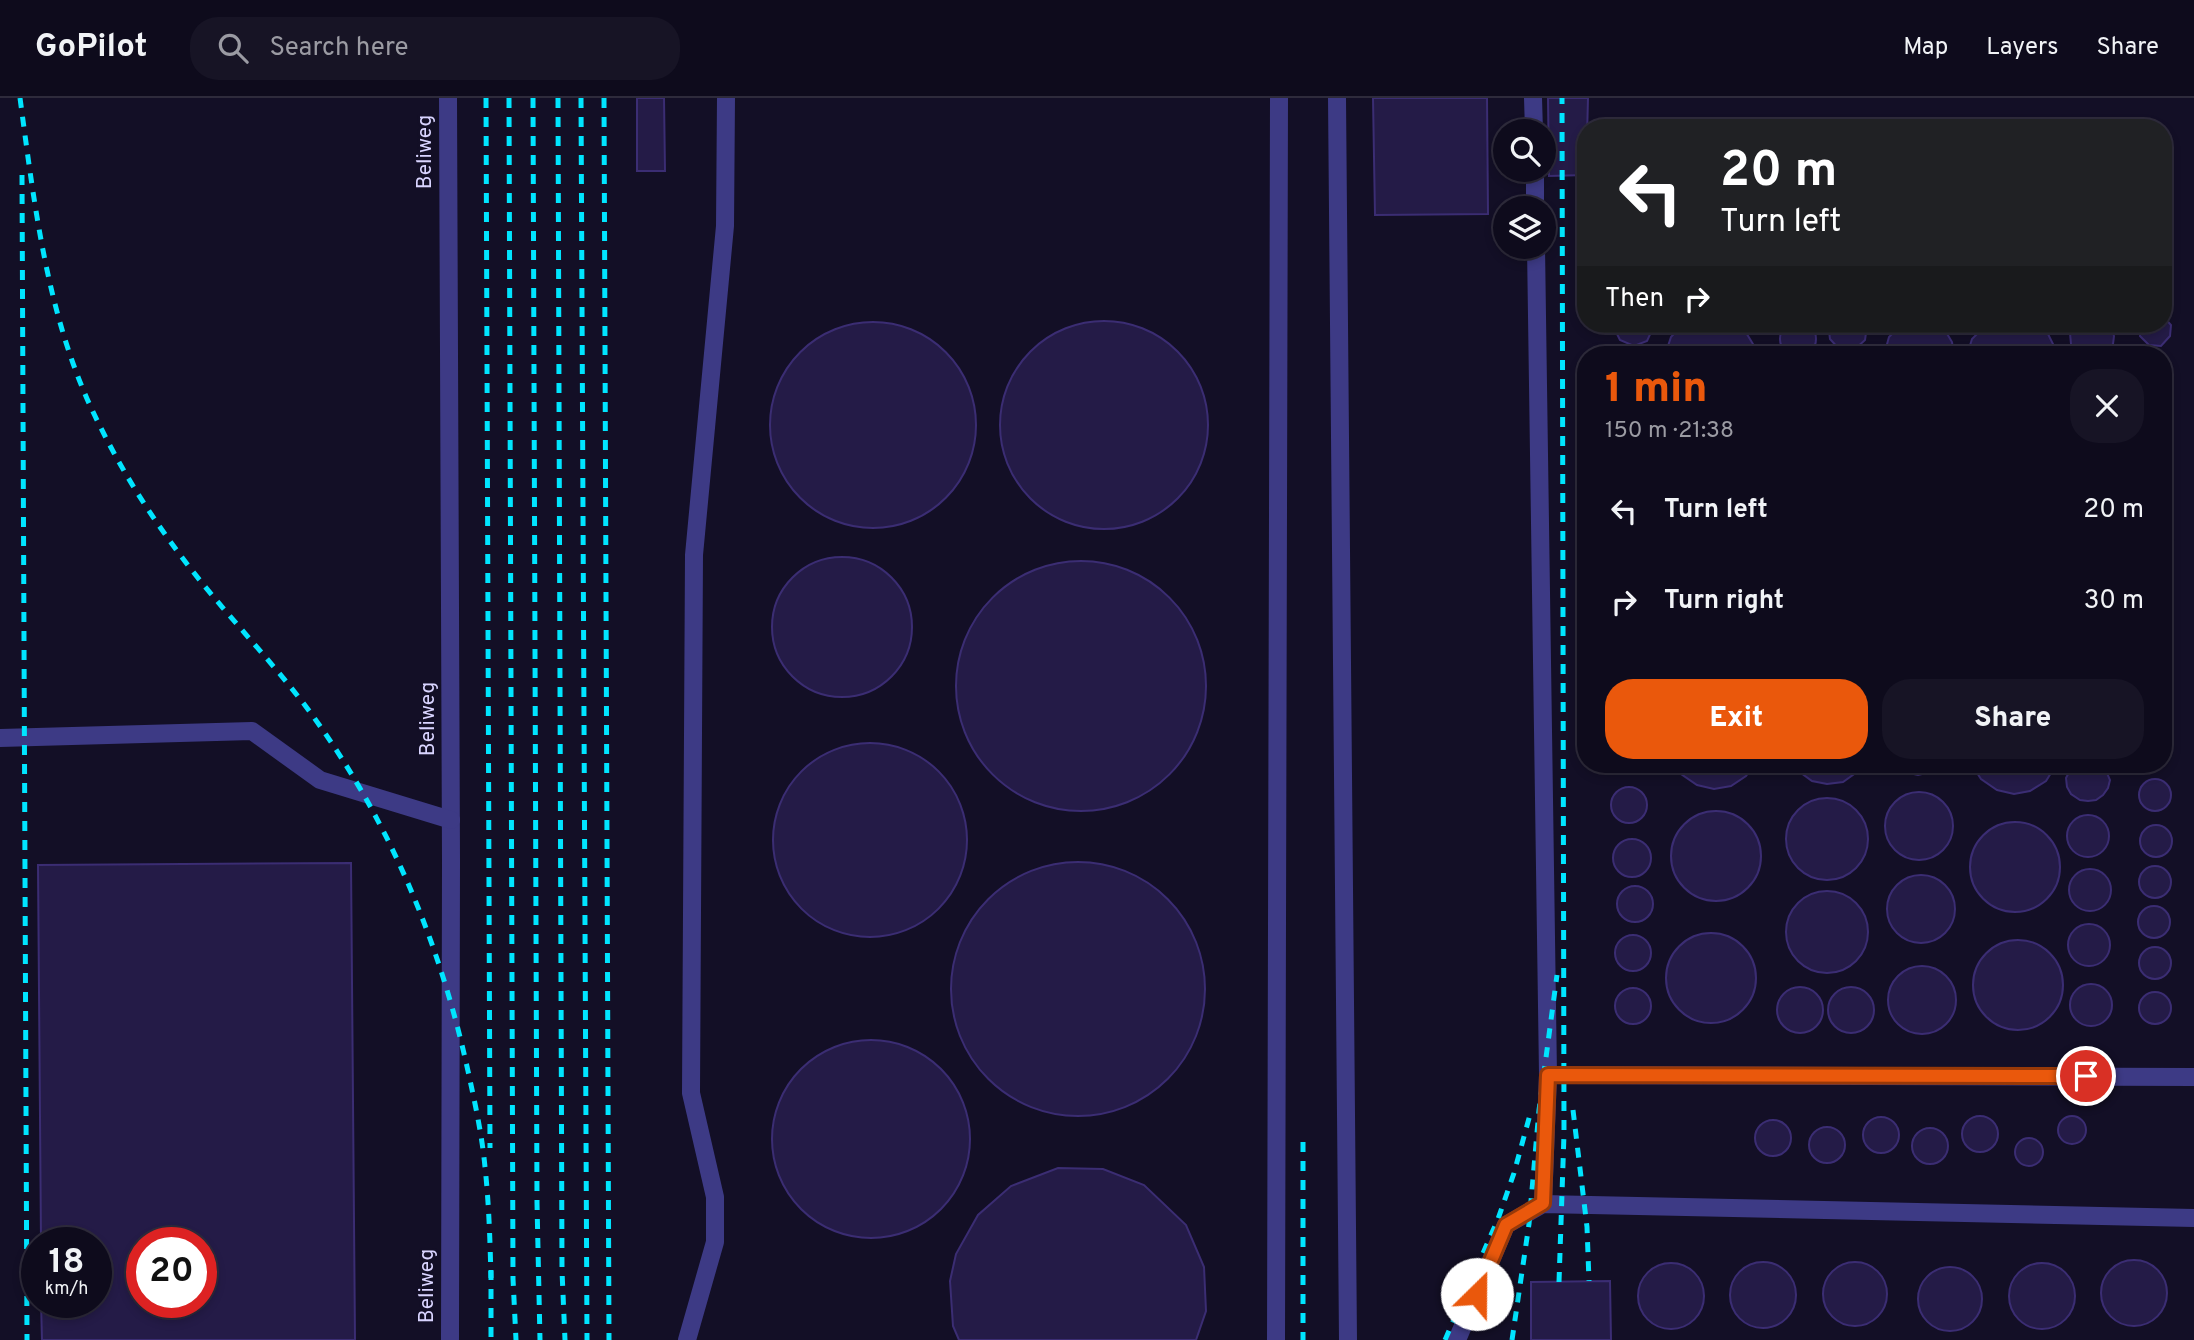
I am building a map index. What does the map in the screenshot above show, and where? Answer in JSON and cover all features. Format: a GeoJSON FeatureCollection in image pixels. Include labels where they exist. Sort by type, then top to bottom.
{"type":"FeatureCollection","features":[{"type":"Feature","properties":{"kind":"street","name":"Beliweg"},"geometry":{"type":"LineString","coordinates":[[447,98],[451,820],[450,1340]]}},
{"type":"Feature","properties":{"kind":"street"},"geometry":{"type":"LineString","coordinates":[[687,1340],[715,1242],[715,1197],[691,1093],[694,569],[725,226],[726,98]]}},
{"type":"Feature","properties":{"kind":"street"},"geometry":{"type":"LineString","coordinates":[[1276,1340],[1279,98]]}},
{"type":"Feature","properties":{"kind":"street"},"geometry":{"type":"LineString","coordinates":[[1336,98],[1348,1340]]}},
{"type":"Feature","properties":{"kind":"street"},"geometry":{"type":"LineString","coordinates":[[1533,98],[1534,119]]}},
{"type":"Feature","properties":{"kind":"street"},"geometry":{"type":"LineString","coordinates":[[1536,259],[1548,1075],[1543,1203]]}},
{"type":"Feature","properties":{"kind":"street"},"geometry":{"type":"LineString","coordinates":[[0,738],[252,731],[320,780],[451,820]]}},
{"type":"Feature","properties":{"kind":"street"},"geometry":{"type":"LineString","coordinates":[[1548,1075],[2194,1077]]}},
{"type":"Feature","properties":{"kind":"street"},"geometry":{"type":"LineString","coordinates":[[1457,1340],[1506,1225],[1543,1203],[2194,1218]]}},
{"type":"Feature","properties":{"kind":"building"},"geometry":{"type":"Polygon","coordinates":[[[637,98],[664,98],[665,171],[637,171],[637,98]]]}},
{"type":"Feature","properties":{"kind":"building"},"geometry":{"type":"Polygon","coordinates":[[[1373,98],[1487,98],[1488,214],[1375,215],[1373,98]]]}},
{"type":"Feature","properties":{"kind":"building"},"geometry":{"type":"Polygon","coordinates":[[[1548,98],[1588,98],[1587,119],[1577,119],[1577,175],[1556,176],[1556,119],[1548,119],[1548,98]]]}},
{"type":"Feature","properties":{"kind":"building"},"geometry":{"type":"Polygon","coordinates":[[[1104,321],[1144,329],[1162,338],[1178,351],[1191,367],[1200,385],[1208,425],[1200,465],[1191,483],[1178,499],[1162,512],[1144,521],[1104,529],[1064,521],[1046,512],[1030,499],[1017,483],[1008,465],[1000,425],[1008,385],[1017,367],[1030,351],[1046,338],[1064,329],[1104,321]]]}},
{"type":"Feature","properties":{"kind":"building"},"geometry":{"type":"Polygon","coordinates":[[[873,322],[913,330],[946,352],[968,385],[976,425],[968,465],[946,498],[913,520],[873,528],[833,520],[800,498],[778,465],[770,425],[778,385],[800,352],[833,330],[873,322]]]}},
{"type":"Feature","properties":{"kind":"building"},"geometry":{"type":"Polygon","coordinates":[[[1651,333],[1647,341],[1634,346],[1620,340],[1617,334],[1651,333]]]}},
{"type":"Feature","properties":{"kind":"building"},"geometry":{"type":"Polygon","coordinates":[[[1675,333],[1746,333],[1753,346],[1668,346],[1675,333]]]}},
{"type":"Feature","properties":{"kind":"building"},"geometry":{"type":"Polygon","coordinates":[[[1782,333],[1814,333],[1814,346],[1782,346],[1780,339],[1782,333]]]}},
{"type":"Feature","properties":{"kind":"building"},"geometry":{"type":"Polygon","coordinates":[[[1829,333],[1866,333],[1865,340],[1858,346],[1836,346],[1830,339],[1829,333]]]}},
{"type":"Feature","properties":{"kind":"building"},"geometry":{"type":"Polygon","coordinates":[[[1893,333],[1947,333],[1953,346],[1886,346],[1893,333]]]}},
{"type":"Feature","properties":{"kind":"building"},"geometry":{"type":"Polygon","coordinates":[[[1978,333],[2048,333],[2054,346],[1970,346],[1978,333]]]}},
{"type":"Feature","properties":{"kind":"building"},"geometry":{"type":"Polygon","coordinates":[[[2070,333],[2113,333],[2114,336],[2111,346],[2071,344],[2070,333]]]}},
{"type":"Feature","properties":{"kind":"building"},"geometry":{"type":"Polygon","coordinates":[[[2140,333],[2170,333],[2161,346],[2149,345],[2140,333]]]}},
{"type":"Feature","properties":{"kind":"building"},"geometry":{"type":"Polygon","coordinates":[[[842,557],[869,563],[891,578],[906,600],[912,627],[906,654],[891,676],[869,691],[842,697],[815,691],[793,676],[778,654],[772,627],[778,600],[793,578],[815,563],[842,557]]]}},
{"type":"Feature","properties":{"kind":"building"},"geometry":{"type":"Polygon","coordinates":[[[1069,561],[1093,561],[1140,575],[1170,597],[1197,638],[1204,662],[1204,710],[1197,734],[1170,775],[1129,802],[1093,811],[1069,811],[1022,797],[1001,783],[984,766],[970,745],[961,722],[956,698],[956,674],[970,627],[984,606],[1001,589],[1022,575],[1045,566],[1069,561]]]}},
{"type":"Feature","properties":{"kind":"building"},"geometry":{"type":"Polygon","coordinates":[[[870,743],[889,744],[907,750],[939,771],[960,803],[966,821],[966,859],[960,877],[939,909],[907,930],[889,936],[870,937],[851,936],[833,930],[801,909],[780,877],[774,859],[773,840],[774,821],[780,803],[801,771],[833,750],[851,744],[870,743]]]}},
{"type":"Feature","properties":{"kind":"building"},"geometry":{"type":"Polygon","coordinates":[[[1748,773],[1731,786],[1714,789],[1697,785],[1681,774],[1748,773]]]}},
{"type":"Feature","properties":{"kind":"building"},"geometry":{"type":"Polygon","coordinates":[[[1801,773],[1856,773],[1843,782],[1827,784],[1812,781],[1801,773]]]}},
{"type":"Feature","properties":{"kind":"building"},"geometry":{"type":"Polygon","coordinates":[[[1977,773],[2051,773],[2046,781],[2030,791],[2014,794],[1997,790],[1977,773]]]}},
{"type":"Feature","properties":{"kind":"building"},"geometry":{"type":"Polygon","coordinates":[[[2069,773],[2107,773],[2110,780],[2103,795],[2088,801],[2080,800],[2071,794],[2066,778],[2069,773]]]}},
{"type":"Feature","properties":{"kind":"building"},"geometry":{"type":"Polygon","coordinates":[[[2155,779],[2166,784],[2171,795],[2166,806],[2155,811],[2144,806],[2139,795],[2144,784],[2155,779]]]}},
{"type":"Feature","properties":{"kind":"building"},"geometry":{"type":"Polygon","coordinates":[[[1629,787],[1642,792],[1647,805],[1642,818],[1629,823],[1616,818],[1611,805],[1616,792],[1629,787]]]}},
{"type":"Feature","properties":{"kind":"building"},"geometry":{"type":"Polygon","coordinates":[[[1912,792],[1926,792],[1938,797],[1948,807],[1953,826],[1948,845],[1938,855],[1926,860],[1912,860],[1900,855],[1890,845],[1885,833],[1885,819],[1890,807],[1900,797],[1912,792]]]}},
{"type":"Feature","properties":{"kind":"building"},"geometry":{"type":"Polygon","coordinates":[[[1827,798],[1843,801],[1856,810],[1865,823],[1868,839],[1865,855],[1856,868],[1843,877],[1827,880],[1811,877],[1798,868],[1789,855],[1786,839],[1789,823],[1798,810],[1811,801],[1827,798]]]}},
{"type":"Feature","properties":{"kind":"building"},"geometry":{"type":"Polygon","coordinates":[[[1716,811],[1733,815],[1748,824],[1757,839],[1761,856],[1757,873],[1748,888],[1733,897],[1716,901],[1699,897],[1684,888],[1675,873],[1671,856],[1675,839],[1684,824],[1699,815],[1716,811]]]}},
{"type":"Feature","properties":{"kind":"building"},"geometry":{"type":"Polygon","coordinates":[[[2088,815],[2103,821],[2109,836],[2103,851],[2088,857],[2073,851],[2067,836],[2073,821],[2088,815]]]}},
{"type":"Feature","properties":{"kind":"building"},"geometry":{"type":"Polygon","coordinates":[[[2015,822],[2032,825],[2047,835],[2057,850],[2060,867],[2057,884],[2047,899],[2032,909],[2015,912],[1998,909],[1983,899],[1973,884],[1970,867],[1973,850],[1983,835],[1998,825],[2015,822]]]}},
{"type":"Feature","properties":{"kind":"building"},"geometry":{"type":"Polygon","coordinates":[[[2156,825],[2167,830],[2172,841],[2167,852],[2156,857],[2145,852],[2140,841],[2145,830],[2156,825]]]}},
{"type":"Feature","properties":{"kind":"building"},"geometry":{"type":"Polygon","coordinates":[[[1632,839],[1645,845],[1651,858],[1645,871],[1632,877],[1619,871],[1613,858],[1619,845],[1632,839]]]}},
{"type":"Feature","properties":{"kind":"building"},"geometry":{"type":"Polygon","coordinates":[[[1078,862],[1103,865],[1126,872],[1138,877],[1168,899],[1190,929],[1195,941],[1202,964],[1205,989],[1202,1014],[1195,1037],[1190,1049],[1168,1079],[1138,1101],[1126,1106],[1103,1113],[1078,1116],[1053,1113],[1030,1106],[1018,1101],[988,1079],[966,1049],[961,1037],[954,1014],[951,989],[954,964],[961,941],[966,929],[988,899],[1018,877],[1030,872],[1053,865],[1078,862]]]}},
{"type":"Feature","properties":{"kind":"building"},"geometry":{"type":"Polygon","coordinates":[[[351,863],[355,1340],[42,1340],[41,1318],[112,1318],[112,1227],[41,1227],[38,865],[351,863]]]}},
{"type":"Feature","properties":{"kind":"building"},"geometry":{"type":"Polygon","coordinates":[[[2155,866],[2166,871],[2171,882],[2166,893],[2155,898],[2144,893],[2139,882],[2144,871],[2155,866]]]}},
{"type":"Feature","properties":{"kind":"building"},"geometry":{"type":"Polygon","coordinates":[[[2090,869],[2105,875],[2111,890],[2105,905],[2090,911],[2075,905],[2069,890],[2075,875],[2090,869]]]}},
{"type":"Feature","properties":{"kind":"building"},"geometry":{"type":"Polygon","coordinates":[[[1914,875],[1928,875],[1940,880],[1950,890],[1955,909],[1950,928],[1940,938],[1928,943],[1914,943],[1902,938],[1892,928],[1887,916],[1887,902],[1892,890],[1902,880],[1914,875]]]}},
{"type":"Feature","properties":{"kind":"building"},"geometry":{"type":"Polygon","coordinates":[[[1635,886],[1648,891],[1653,904],[1648,917],[1635,922],[1622,917],[1617,904],[1622,891],[1635,886]]]}},
{"type":"Feature","properties":{"kind":"building"},"geometry":{"type":"Polygon","coordinates":[[[1827,891],[1843,894],[1856,903],[1865,916],[1868,932],[1865,948],[1856,961],[1843,970],[1827,973],[1811,970],[1798,961],[1789,948],[1786,932],[1789,916],[1798,903],[1811,894],[1827,891]]]}},
{"type":"Feature","properties":{"kind":"building"},"geometry":{"type":"Polygon","coordinates":[[[2154,906],[2165,911],[2170,922],[2165,933],[2154,938],[2143,933],[2138,922],[2143,911],[2154,906]]]}},
{"type":"Feature","properties":{"kind":"building"},"geometry":{"type":"Polygon","coordinates":[[[2089,924],[2104,930],[2110,945],[2104,960],[2089,966],[2074,960],[2068,945],[2074,930],[2089,924]]]}},
{"type":"Feature","properties":{"kind":"building"},"geometry":{"type":"Polygon","coordinates":[[[1711,933],[1728,936],[1743,946],[1753,961],[1756,978],[1753,995],[1743,1010],[1728,1020],[1711,1023],[1694,1020],[1679,1010],[1669,995],[1666,978],[1669,961],[1679,946],[1694,936],[1711,933]]]}},
{"type":"Feature","properties":{"kind":"building"},"geometry":{"type":"Polygon","coordinates":[[[1633,935],[1646,940],[1651,953],[1646,966],[1633,971],[1620,966],[1615,953],[1620,940],[1633,935]]]}},
{"type":"Feature","properties":{"kind":"building"},"geometry":{"type":"Polygon","coordinates":[[[2018,940],[2035,944],[2050,953],[2059,968],[2063,985],[2059,1002],[2050,1017],[2035,1026],[2018,1030],[2001,1026],[1986,1017],[1977,1002],[1973,985],[1977,968],[1986,953],[2001,944],[2018,940]]]}},
{"type":"Feature","properties":{"kind":"building"},"geometry":{"type":"Polygon","coordinates":[[[2155,947],[2166,952],[2171,963],[2166,974],[2155,979],[2144,974],[2139,963],[2144,952],[2155,947]]]}},
{"type":"Feature","properties":{"kind":"building"},"geometry":{"type":"Polygon","coordinates":[[[1915,966],[1929,966],[1941,971],[1951,981],[1956,1000],[1951,1019],[1941,1029],[1929,1034],[1915,1034],[1903,1029],[1893,1019],[1888,1007],[1888,993],[1893,981],[1903,971],[1915,966]]]}},
{"type":"Feature","properties":{"kind":"building"},"geometry":{"type":"Polygon","coordinates":[[[2091,984],[2106,990],[2112,1005],[2106,1020],[2091,1026],[2076,1020],[2070,1005],[2076,990],[2091,984]]]}},
{"type":"Feature","properties":{"kind":"building"},"geometry":{"type":"Polygon","coordinates":[[[1800,987],[1817,993],[1823,1010],[1817,1027],[1800,1033],[1783,1027],[1777,1010],[1783,993],[1800,987]]]}},
{"type":"Feature","properties":{"kind":"building"},"geometry":{"type":"Polygon","coordinates":[[[1851,987],[1868,993],[1874,1010],[1868,1027],[1851,1033],[1834,1027],[1828,1010],[1834,993],[1851,987]]]}},
{"type":"Feature","properties":{"kind":"building"},"geometry":{"type":"Polygon","coordinates":[[[1633,988],[1646,993],[1651,1006],[1646,1019],[1633,1024],[1620,1019],[1615,1006],[1620,993],[1633,988]]]}},
{"type":"Feature","properties":{"kind":"building"},"geometry":{"type":"Polygon","coordinates":[[[2155,992],[2166,997],[2171,1008],[2166,1019],[2155,1024],[2144,1019],[2139,1008],[2144,997],[2155,992]]]}},
{"type":"Feature","properties":{"kind":"building"},"geometry":{"type":"Polygon","coordinates":[[[871,1040],[909,1048],[941,1069],[962,1101],[970,1139],[962,1177],[941,1209],[909,1230],[871,1238],[833,1230],[801,1209],[780,1177],[772,1139],[780,1101],[801,1069],[833,1048],[871,1040]]]}},
{"type":"Feature","properties":{"kind":"building"},"geometry":{"type":"Polygon","coordinates":[[[1980,1116],[1993,1121],[1998,1134],[1993,1147],[1980,1152],[1967,1147],[1962,1134],[1967,1121],[1980,1116]]]}},
{"type":"Feature","properties":{"kind":"building"},"geometry":{"type":"Polygon","coordinates":[[[2072,1116],[2082,1120],[2086,1130],[2082,1140],[2072,1144],[2062,1140],[2058,1130],[2062,1120],[2072,1116]]]}},
{"type":"Feature","properties":{"kind":"building"},"geometry":{"type":"Polygon","coordinates":[[[1881,1117],[1894,1122],[1899,1135],[1894,1148],[1881,1153],[1868,1148],[1863,1135],[1868,1122],[1881,1117]]]}},
{"type":"Feature","properties":{"kind":"building"},"geometry":{"type":"Polygon","coordinates":[[[1773,1120],[1786,1125],[1791,1138],[1786,1151],[1773,1156],[1760,1151],[1755,1138],[1760,1125],[1773,1120]]]}},
{"type":"Feature","properties":{"kind":"building"},"geometry":{"type":"Polygon","coordinates":[[[1827,1127],[1840,1132],[1845,1145],[1840,1158],[1827,1163],[1814,1158],[1809,1145],[1814,1132],[1827,1127]]]}},
{"type":"Feature","properties":{"kind":"building"},"geometry":{"type":"Polygon","coordinates":[[[1930,1128],[1943,1133],[1948,1146],[1943,1159],[1930,1164],[1917,1159],[1912,1146],[1917,1133],[1930,1128]]]}},
{"type":"Feature","properties":{"kind":"building"},"geometry":{"type":"Polygon","coordinates":[[[2029,1138],[2039,1142],[2043,1152],[2039,1162],[2029,1166],[2019,1162],[2015,1152],[2019,1142],[2029,1138]]]}},
{"type":"Feature","properties":{"kind":"building"},"geometry":{"type":"Polygon","coordinates":[[[1058,1168],[1103,1169],[1144,1185],[1186,1225],[1204,1267],[1206,1311],[1196,1340],[959,1340],[953,1326],[950,1281],[956,1254],[978,1215],[1011,1186],[1058,1168]]]}},
{"type":"Feature","properties":{"kind":"building"},"geometry":{"type":"Polygon","coordinates":[[[2134,1260],[2157,1270],[2167,1293],[2157,1316],[2134,1326],[2111,1316],[2101,1293],[2111,1270],[2134,1260]]]}},
{"type":"Feature","properties":{"kind":"building"},"geometry":{"type":"Polygon","coordinates":[[[1763,1262],[1786,1272],[1796,1295],[1786,1318],[1763,1328],[1740,1318],[1730,1295],[1740,1272],[1763,1262]]]}},
{"type":"Feature","properties":{"kind":"building"},"geometry":{"type":"Polygon","coordinates":[[[1849,1262],[1861,1262],[1878,1271],[1885,1282],[1885,1306],[1878,1317],[1861,1326],[1849,1326],[1837,1321],[1828,1312],[1823,1300],[1823,1288],[1828,1276],[1837,1267],[1849,1262]]]}},
{"type":"Feature","properties":{"kind":"building"},"geometry":{"type":"Polygon","coordinates":[[[1671,1263],[1694,1273],[1704,1296],[1694,1319],[1671,1329],[1648,1319],[1638,1296],[1648,1273],[1671,1263]]]}},
{"type":"Feature","properties":{"kind":"building"},"geometry":{"type":"Polygon","coordinates":[[[2042,1263],[2065,1273],[2075,1296],[2065,1319],[2042,1329],[2019,1319],[2009,1296],[2019,1273],[2042,1263]]]}},
{"type":"Feature","properties":{"kind":"building"},"geometry":{"type":"Polygon","coordinates":[[[1944,1267],[1956,1267],[1973,1276],[1980,1287],[1980,1311],[1973,1322],[1956,1331],[1944,1331],[1932,1326],[1923,1317],[1918,1305],[1918,1293],[1923,1281],[1932,1272],[1944,1267]]]}},
{"type":"Feature","properties":{"kind":"building"},"geometry":{"type":"Polygon","coordinates":[[[1610,1281],[1611,1340],[1531,1340],[1531,1282],[1610,1281]]]}},
{"type":"Feature","properties":{"kind":"railway"},"geometry":{"type":"LineString","coordinates":[[20,98],[46,266],[68,348],[100,426],[129,480],[175,548],[290,686],[333,746],[384,833],[425,925],[456,1022],[478,1119],[484,1155],[491,1278]]}},
{"type":"Feature","properties":{"kind":"railway"},"geometry":{"type":"LineString","coordinates":[[486,98],[490,1148]]}},
{"type":"Feature","properties":{"kind":"railway"},"geometry":{"type":"LineString","coordinates":[[509,98],[513,1279],[516,1340]]}},
{"type":"Feature","properties":{"kind":"railway"},"geometry":{"type":"LineString","coordinates":[[533,98],[537,1203],[540,1340]]}},
{"type":"Feature","properties":{"kind":"railway"},"geometry":{"type":"LineString","coordinates":[[558,98],[562,1271],[565,1340]]}},
{"type":"Feature","properties":{"kind":"railway"},"geometry":{"type":"LineString","coordinates":[[581,98],[587,1340]]}},
{"type":"Feature","properties":{"kind":"railway"},"geometry":{"type":"LineString","coordinates":[[604,98],[609,1340]]}},
{"type":"Feature","properties":{"kind":"railway"},"geometry":{"type":"LineString","coordinates":[[1559,1282],[1564,1134],[1562,98]]}},
{"type":"Feature","properties":{"kind":"railway"},"geometry":{"type":"LineString","coordinates":[[22,175],[27,1340]]}},
{"type":"Feature","properties":{"kind":"railway"},"geometry":{"type":"LineString","coordinates":[[1512,1340],[1529,1224],[1539,1110],[1557,975]]}},
{"type":"Feature","properties":{"kind":"railway"},"geometry":{"type":"LineString","coordinates":[[1573,1110],[1587,1227],[1589,1281]]}},
{"type":"Feature","properties":{"kind":"railway"},"geometry":{"type":"LineString","coordinates":[[1445,1340],[1498,1219],[1531,1111]]}},
{"type":"Feature","properties":{"kind":"railway"},"geometry":{"type":"LineString","coordinates":[[1303,1142],[1303,1340]]}},
{"type":"Feature","properties":{"kind":"railway"},"geometry":{"type":"LineString","coordinates":[[491,1270],[491,1340]]}},
{"type":"Feature","properties":{"kind":"route"},"geometry":{"type":"LineString","coordinates":[[1477,1294],[1506,1225],[1543,1203],[1548,1075],[2086,1076]]}}]}
